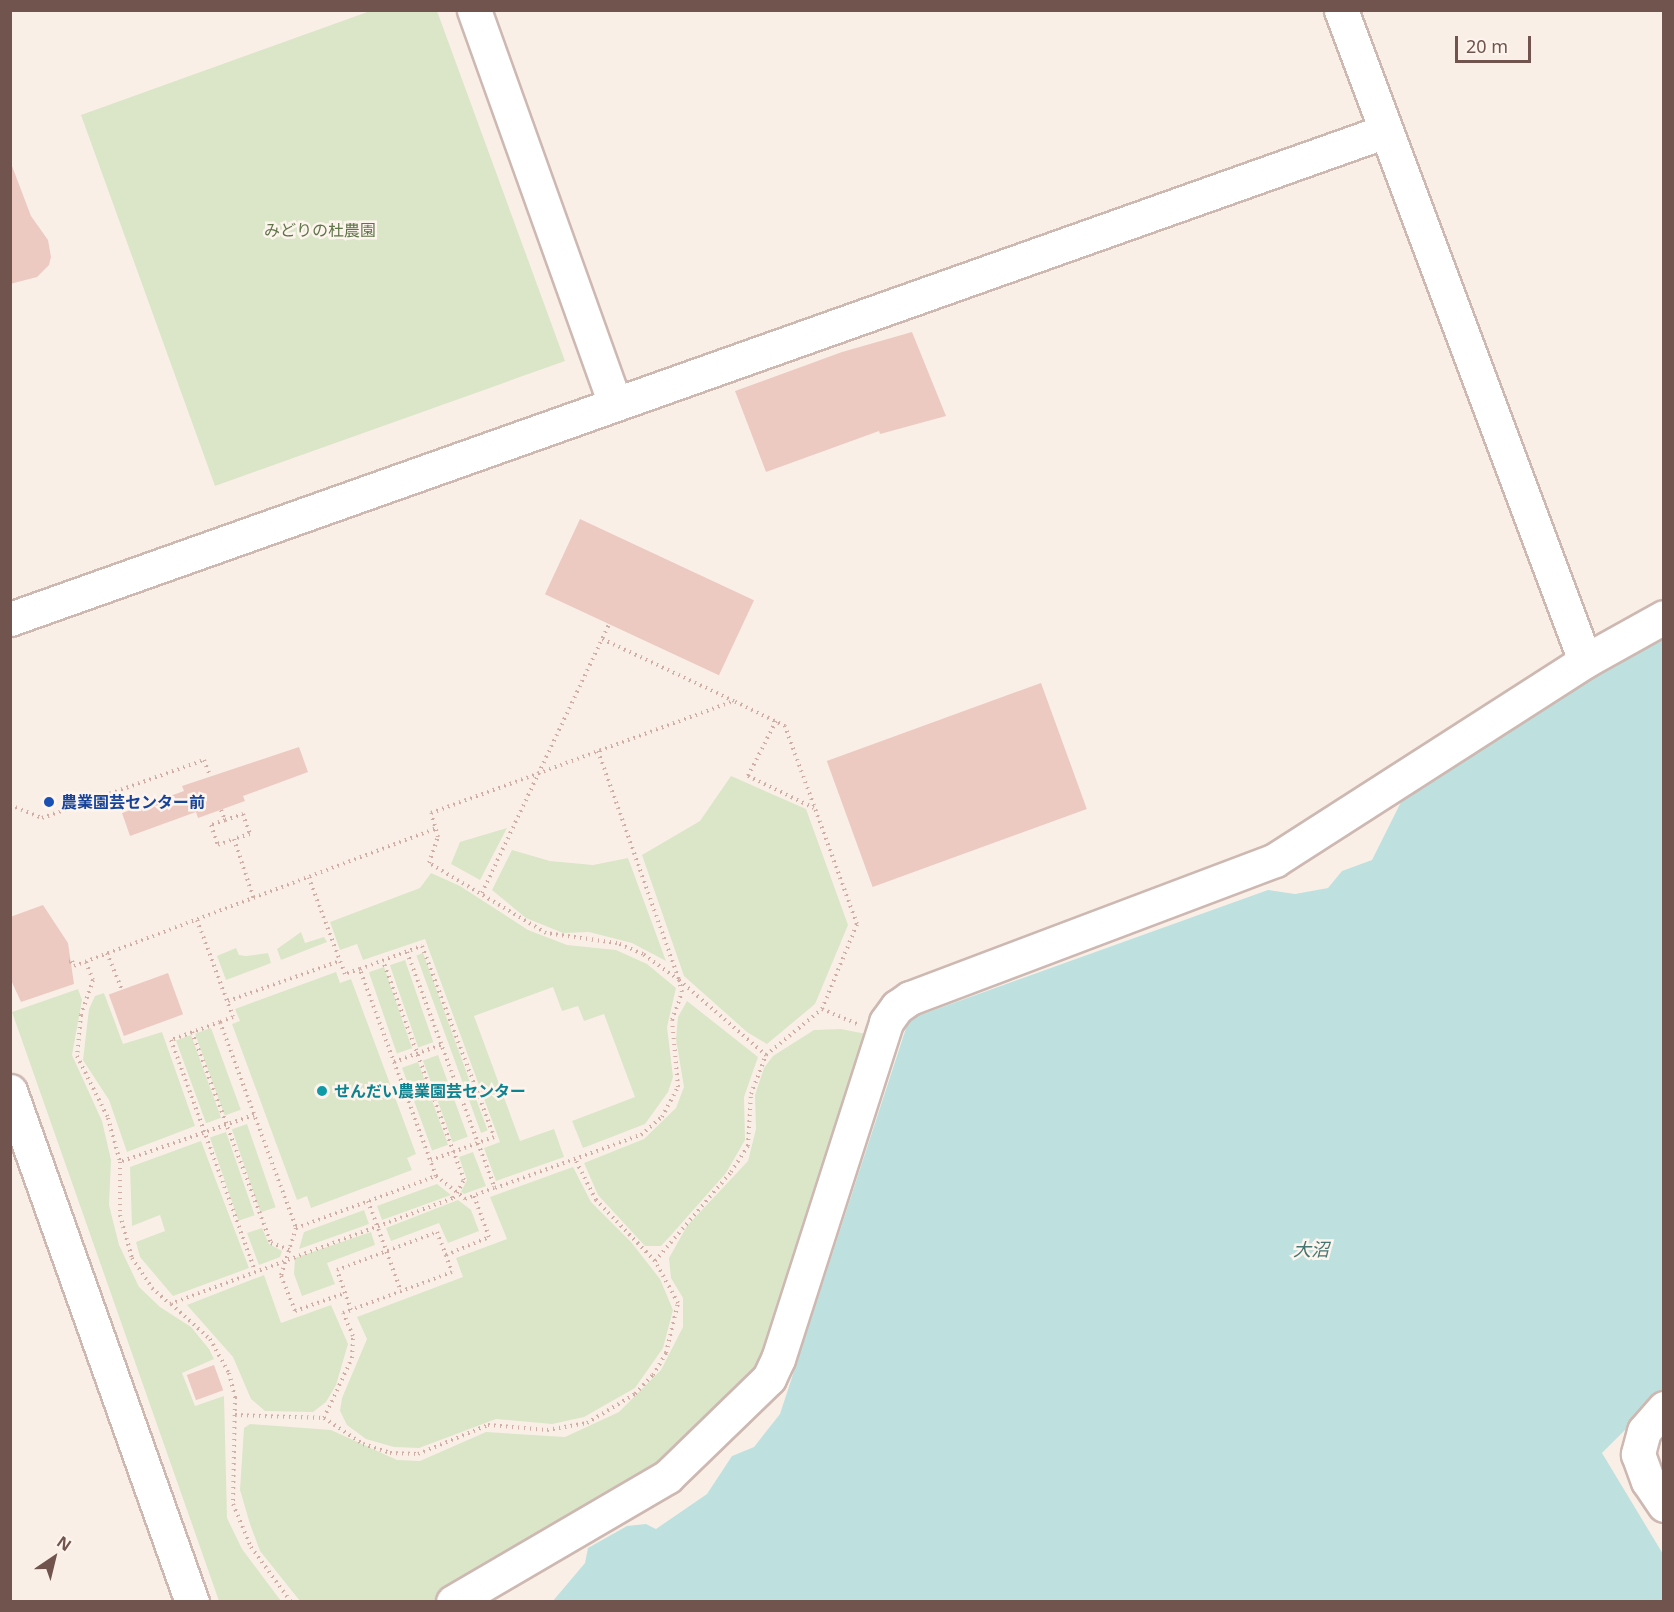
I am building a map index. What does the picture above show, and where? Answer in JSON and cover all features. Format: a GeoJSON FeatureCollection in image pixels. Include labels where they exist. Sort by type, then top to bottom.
{"type":"FeatureCollection","features":[{"type":"Feature","properties":{"kind":"street"},"geometry":{"type":"LineString","coordinates":[[474,10],[615,403]]}},
{"type":"Feature","properties":{"kind":"street"},"geometry":{"type":"LineString","coordinates":[[1341,10],[1585,661]]}},
{"type":"Feature","properties":{"kind":"street"},"geometry":{"type":"LineString","coordinates":[[10,619],[1386,131]]}},
{"type":"Feature","properties":{"kind":"street"},"geometry":{"type":"LineString","coordinates":[[453,1602],[667,1477],[769,1378],[778,1359],[882,1035],[897,1007],[910,998],[1275,861],[1585,661],[1664,617]]}},
{"type":"Feature","properties":{"kind":"street"},"geometry":{"type":"LineString","coordinates":[[10,1091],[192,1602]]}},
{"type":"Feature","properties":{"kind":"street"},"geometry":{"type":"LineString","coordinates":[[1664,1408],[1644,1431],[1638,1454],[1664,1505]]}},
{"type":"Feature","properties":{"kind":"path"},"geometry":{"type":"LineString","coordinates":[[482,893],[609,624]]}},
{"type":"Feature","properties":{"kind":"path"},"geometry":{"type":"LineString","coordinates":[[602,639],[785,726],[857,924],[822,1009],[766,1055],[751,1094],[748,1146],[731,1172],[655,1262]]}},
{"type":"Feature","properties":{"kind":"path"},"geometry":{"type":"LineString","coordinates":[[734,700],[431,813],[437,828],[436,849],[429,863],[546,933],[617,943],[643,954],[679,980],[766,1055]]}},
{"type":"Feature","properties":{"kind":"path"},"geometry":{"type":"LineString","coordinates":[[776,721],[748,776],[814,808]]}},
{"type":"Feature","properties":{"kind":"path"},"geometry":{"type":"LineString","coordinates":[[360,969],[436,1176],[465,1199],[641,1135],[670,1104],[678,1087],[672,1020],[682,992],[598,751]]}},
{"type":"Feature","properties":{"kind":"path"},"geometry":{"type":"LineString","coordinates":[[10,805],[42,818],[204,760],[210,776]]}},
{"type":"Feature","properties":{"kind":"path"},"geometry":{"type":"LineString","coordinates":[[221,810],[225,820]]}},
{"type":"Feature","properties":{"kind":"path"},"geometry":{"type":"LineString","coordinates":[[243,814],[250,834],[234,839],[218,845],[211,825],[243,814]]}},
{"type":"Feature","properties":{"kind":"path"},"geometry":{"type":"LineString","coordinates":[[69,962],[72,961],[74,966],[86,962],[437,828]]}},
{"type":"Feature","properties":{"kind":"path"},"geometry":{"type":"LineString","coordinates":[[234,839],[254,898]]}},
{"type":"Feature","properties":{"kind":"path"},"geometry":{"type":"LineString","coordinates":[[309,878],[345,974],[422,946],[494,1137],[431,1160]]}},
{"type":"Feature","properties":{"kind":"path"},"geometry":{"type":"LineString","coordinates":[[197,920],[233,1017],[171,1040],[255,1271]]}},
{"type":"Feature","properties":{"kind":"path"},"geometry":{"type":"LineString","coordinates":[[407,952],[495,1188]]}},
{"type":"Feature","properties":{"kind":"path"},"geometry":{"type":"LineString","coordinates":[[107,953],[122,990]]}},
{"type":"Feature","properties":{"kind":"path"},"geometry":{"type":"LineString","coordinates":[[228,1001],[340,960]]}},
{"type":"Feature","properties":{"kind":"path"},"geometry":{"type":"LineString","coordinates":[[170,1304],[453,1198],[457,1193],[464,1180],[383,961]]}},
{"type":"Feature","properties":{"kind":"path"},"geometry":{"type":"LineString","coordinates":[[86,962],[93,980],[81,1015],[76,1056],[108,1119],[120,1162],[120,1215],[132,1258],[148,1283],[195,1323],[221,1353],[235,1397],[233,1504],[250,1547],[291,1602]]}},
{"type":"Feature","properties":{"kind":"path"},"geometry":{"type":"LineString","coordinates":[[822,1009],[882,1035]]}},
{"type":"Feature","properties":{"kind":"path"},"geometry":{"type":"LineString","coordinates":[[220,1022],[296,1228],[281,1276],[295,1311],[345,1293]]}},
{"type":"Feature","properties":{"kind":"path"},"geometry":{"type":"LineString","coordinates":[[192,1032],[271,1243],[290,1250]]}},
{"type":"Feature","properties":{"kind":"path"},"geometry":{"type":"LineString","coordinates":[[394,1062],[441,1045]]}},
{"type":"Feature","properties":{"kind":"path"},"geometry":{"type":"LineString","coordinates":[[120,1162],[254,1115]]}},
{"type":"Feature","properties":{"kind":"path"},"geometry":{"type":"LineString","coordinates":[[235,1415],[324,1418],[363,1444],[403,1455],[440,1448],[488,1425],[547,1430],[587,1423],[635,1394],[653,1375],[666,1353],[678,1304],[655,1262],[596,1200],[575,1159]]}},
{"type":"Feature","properties":{"kind":"path"},"geometry":{"type":"LineString","coordinates":[[296,1228],[436,1176]]}},
{"type":"Feature","properties":{"kind":"path"},"geometry":{"type":"LineString","coordinates":[[446,1254],[489,1237],[474,1196]]}},
{"type":"Feature","properties":{"kind":"path"},"geometry":{"type":"LineString","coordinates":[[368,1201],[401,1292]]}},
{"type":"Feature","properties":{"kind":"path"},"geometry":{"type":"LineString","coordinates":[[324,1418],[352,1358],[353,1336],[343,1313],[401,1292],[452,1272],[437,1232],[336,1270],[351,1310]]}},
{"type":"Feature","properties":{"kind":"green space","name":"みどりの杜農園"},"geometry":{"type":"Polygon","coordinates":[[[373,10],[437,11],[565,361],[215,486],[81,115],[373,10]]]}},
{"type":"Feature","properties":{"kind":"green space"},"geometry":{"type":"Polygon","coordinates":[[[731,776],[806,809],[848,925],[815,1004],[767,1044],[747,1032],[684,976],[642,855],[700,821],[731,776]]]}},
{"type":"Feature","properties":{"kind":"green space"},"geometry":{"type":"Polygon","coordinates":[[[507,828],[480,880],[451,864],[460,842],[507,828]]]}},
{"type":"Feature","properties":{"kind":"green space"},"geometry":{"type":"Polygon","coordinates":[[[512,850],[550,861],[593,865],[628,858],[666,961],[632,943],[589,932],[563,933],[526,918],[492,890],[512,850]]]}},
{"type":"Feature","properties":{"kind":"green space"},"geometry":{"type":"Polygon","coordinates":[[[431,873],[460,886],[528,930],[567,945],[616,950],[647,964],[676,988],[667,1027],[673,1077],[668,1092],[645,1124],[583,1148],[572,1121],[635,1097],[604,1014],[584,1021],[578,1006],[562,1011],[553,987],[474,1016],[520,1141],[554,1129],[564,1157],[496,1181],[484,1148],[500,1142],[425,939],[363,960],[357,944],[340,950],[330,922],[420,888],[431,873]]]}},
{"type":"Feature","properties":{"kind":"green space"},"geometry":{"type":"Polygon","coordinates":[[[301,932],[305,943],[324,937],[327,942],[281,960],[277,949],[301,932]]]}},
{"type":"Feature","properties":{"kind":"green space"},"geometry":{"type":"Polygon","coordinates":[[[236,948],[239,955],[268,953],[271,963],[226,980],[217,956],[236,948]]]}},
{"type":"Feature","properties":{"kind":"green space"},"geometry":{"type":"Polygon","coordinates":[[[423,953],[488,1131],[481,1133],[416,955],[423,953]]]}},
{"type":"Feature","properties":{"kind":"green space"},"geometry":{"type":"Polygon","coordinates":[[[405,960],[433,1042],[418,1047],[390,965],[405,960]]]}},
{"type":"Feature","properties":{"kind":"green space"},"geometry":{"type":"Polygon","coordinates":[[[384,967],[412,1048],[397,1054],[369,972],[384,967]]]}},
{"type":"Feature","properties":{"kind":"green space"},"geometry":{"type":"Polygon","coordinates":[[[336,972],[340,983],[351,979],[416,1154],[407,1158],[412,1170],[311,1208],[307,1196],[297,1200],[232,1024],[240,1021],[235,1009],[336,972]]]}},
{"type":"Feature","properties":{"kind":"green space"},"geometry":{"type":"Polygon","coordinates":[[[78,989],[82,1000],[72,1055],[102,1121],[111,1160],[109,1205],[119,1245],[139,1287],[160,1307],[191,1327],[214,1359],[182,1373],[195,1406],[224,1396],[227,1518],[242,1549],[281,1601],[219,1601],[12,1012],[78,989]]]}},
{"type":"Feature","properties":{"kind":"green space"},"geometry":{"type":"Polygon","coordinates":[[[104,993],[123,1044],[162,1032],[195,1126],[127,1152],[109,1100],[83,1060],[89,1009],[95,996],[104,993]]]}},
{"type":"Feature","properties":{"kind":"green space"},"geometry":{"type":"Polygon","coordinates":[[[687,1001],[758,1057],[744,1097],[745,1140],[726,1173],[661,1246],[645,1246],[598,1195],[584,1163],[644,1139],[676,1108],[684,1087],[676,1039],[678,1017],[687,1001]]]}},
{"type":"Feature","properties":{"kind":"green space"},"geometry":{"type":"Polygon","coordinates":[[[211,1028],[241,1110],[225,1116],[195,1034],[211,1028]]]}},
{"type":"Feature","properties":{"kind":"green space"},"geometry":{"type":"Polygon","coordinates":[[[841,1029],[866,1034],[767,1360],[663,1471],[434,1602],[300,1601],[260,1551],[250,1524],[240,1490],[244,1428],[250,1424],[331,1430],[397,1460],[420,1461],[486,1432],[565,1437],[619,1412],[661,1370],[683,1327],[683,1298],[671,1278],[669,1258],[687,1226],[748,1161],[756,1129],[755,1095],[764,1068],[773,1056],[814,1030],[841,1029]]]}},
{"type":"Feature","properties":{"kind":"green space"},"geometry":{"type":"Polygon","coordinates":[[[191,1035],[221,1118],[206,1123],[176,1040],[191,1035]]]}},
{"type":"Feature","properties":{"kind":"green space"},"geometry":{"type":"Polygon","coordinates":[[[438,1055],[468,1137],[453,1142],[423,1060],[438,1055]]]}},
{"type":"Feature","properties":{"kind":"green space"},"geometry":{"type":"Polygon","coordinates":[[[418,1062],[448,1145],[432,1151],[402,1068],[418,1062]]]}},
{"type":"Feature","properties":{"kind":"green space"},"geometry":{"type":"Polygon","coordinates":[[[247,1124],[276,1207],[261,1212],[232,1129],[247,1124]]]}},
{"type":"Feature","properties":{"kind":"green space"},"geometry":{"type":"Polygon","coordinates":[[[226,1132],[255,1215],[239,1221],[210,1138],[226,1132]]]}},
{"type":"Feature","properties":{"kind":"green space"},"geometry":{"type":"Polygon","coordinates":[[[201,1141],[249,1268],[173,1296],[140,1257],[136,1242],[165,1231],[160,1215],[132,1226],[130,1167],[201,1141]]]}},
{"type":"Feature","properties":{"kind":"green space"},"geometry":{"type":"Polygon","coordinates":[[[473,1152],[486,1186],[464,1194],[461,1192],[467,1180],[459,1157],[473,1152]]]}},
{"type":"Feature","properties":{"kind":"green space"},"geometry":{"type":"Polygon","coordinates":[[[573,1167],[591,1202],[631,1242],[660,1279],[673,1310],[663,1348],[635,1388],[584,1417],[552,1424],[496,1419],[419,1448],[394,1447],[366,1439],[347,1425],[340,1411],[342,1398],[367,1339],[357,1317],[463,1277],[456,1258],[507,1239],[490,1197],[573,1167]]]}},
{"type":"Feature","properties":{"kind":"green space"},"geometry":{"type":"Polygon","coordinates":[[[437,1184],[451,1195],[382,1220],[377,1206],[437,1184]]]}},
{"type":"Feature","properties":{"kind":"green space"},"geometry":{"type":"Polygon","coordinates":[[[458,1200],[471,1210],[479,1231],[448,1243],[439,1223],[391,1241],[386,1228],[458,1200]]]}},
{"type":"Feature","properties":{"kind":"green space"},"geometry":{"type":"Polygon","coordinates":[[[364,1210],[369,1224],[299,1249],[304,1232],[364,1210]]]}},
{"type":"Feature","properties":{"kind":"green space"},"geometry":{"type":"Polygon","coordinates":[[[262,1228],[269,1244],[282,1251],[280,1257],[259,1265],[247,1233],[262,1228]]]}},
{"type":"Feature","properties":{"kind":"green space"},"geometry":{"type":"Polygon","coordinates":[[[371,1232],[375,1245],[327,1263],[335,1284],[302,1296],[294,1274],[295,1258],[371,1232]]]}},
{"type":"Feature","properties":{"kind":"green space"},"geometry":{"type":"Polygon","coordinates":[[[264,1275],[281,1323],[331,1305],[348,1344],[336,1385],[326,1402],[313,1412],[265,1411],[251,1399],[233,1357],[187,1305],[264,1275]]]}},
{"type":"Feature","properties":{"kind":"water","name":"大沼"},"geometry":{"type":"Polygon","coordinates":[[[1663,639],[1663,1392],[1602,1453],[1663,1554],[1663,1601],[552,1602],[585,1563],[588,1548],[627,1526],[646,1524],[656,1529],[707,1494],[732,1456],[754,1447],[780,1414],[909,1019],[1268,890],[1295,894],[1328,888],[1342,871],[1372,860],[1401,802],[1582,682],[1663,639]]]}},
{"type":"Feature","properties":{"kind":"building"},"geometry":{"type":"Polygon","coordinates":[[[12,166],[31,216],[48,240],[51,257],[49,265],[37,277],[10,284],[12,166]]]}},
{"type":"Feature","properties":{"kind":"building"},"geometry":{"type":"Polygon","coordinates":[[[912,332],[946,416],[880,434],[879,431],[766,472],[735,391],[842,352],[912,332]]]}},
{"type":"Feature","properties":{"kind":"building"},"geometry":{"type":"Polygon","coordinates":[[[580,519],[754,600],[719,675],[545,594],[580,519]]]}},
{"type":"Feature","properties":{"kind":"building"},"geometry":{"type":"Polygon","coordinates":[[[1041,683],[1087,809],[873,887],[827,761],[1041,683]]]}},
{"type":"Feature","properties":{"kind":"building"},"geometry":{"type":"Polygon","coordinates":[[[299,747],[308,772],[243,796],[245,801],[198,818],[196,812],[130,836],[122,813],[184,791],[182,786],[299,747]]]}},
{"type":"Feature","properties":{"kind":"building"},"geometry":{"type":"Polygon","coordinates":[[[43,905],[68,943],[74,984],[21,1002],[10,978],[10,917],[43,905]]]}},
{"type":"Feature","properties":{"kind":"building"},"geometry":{"type":"Polygon","coordinates":[[[168,973],[183,1014],[124,1036],[109,995],[168,973]]]}},
{"type":"Feature","properties":{"kind":"building"},"geometry":{"type":"Polygon","coordinates":[[[214,1365],[223,1390],[196,1400],[187,1375],[214,1365]]]}},
{"type":"Feature","properties":{"kind":"place","name":"農業園芸センター前"},"geometry":{"type":"Point","coordinates":[49,802]}},
{"type":"Feature","properties":{"kind":"place","name":"せんだい農業園芸センター"},"geometry":{"type":"Point","coordinates":[322,1091]}}]}
